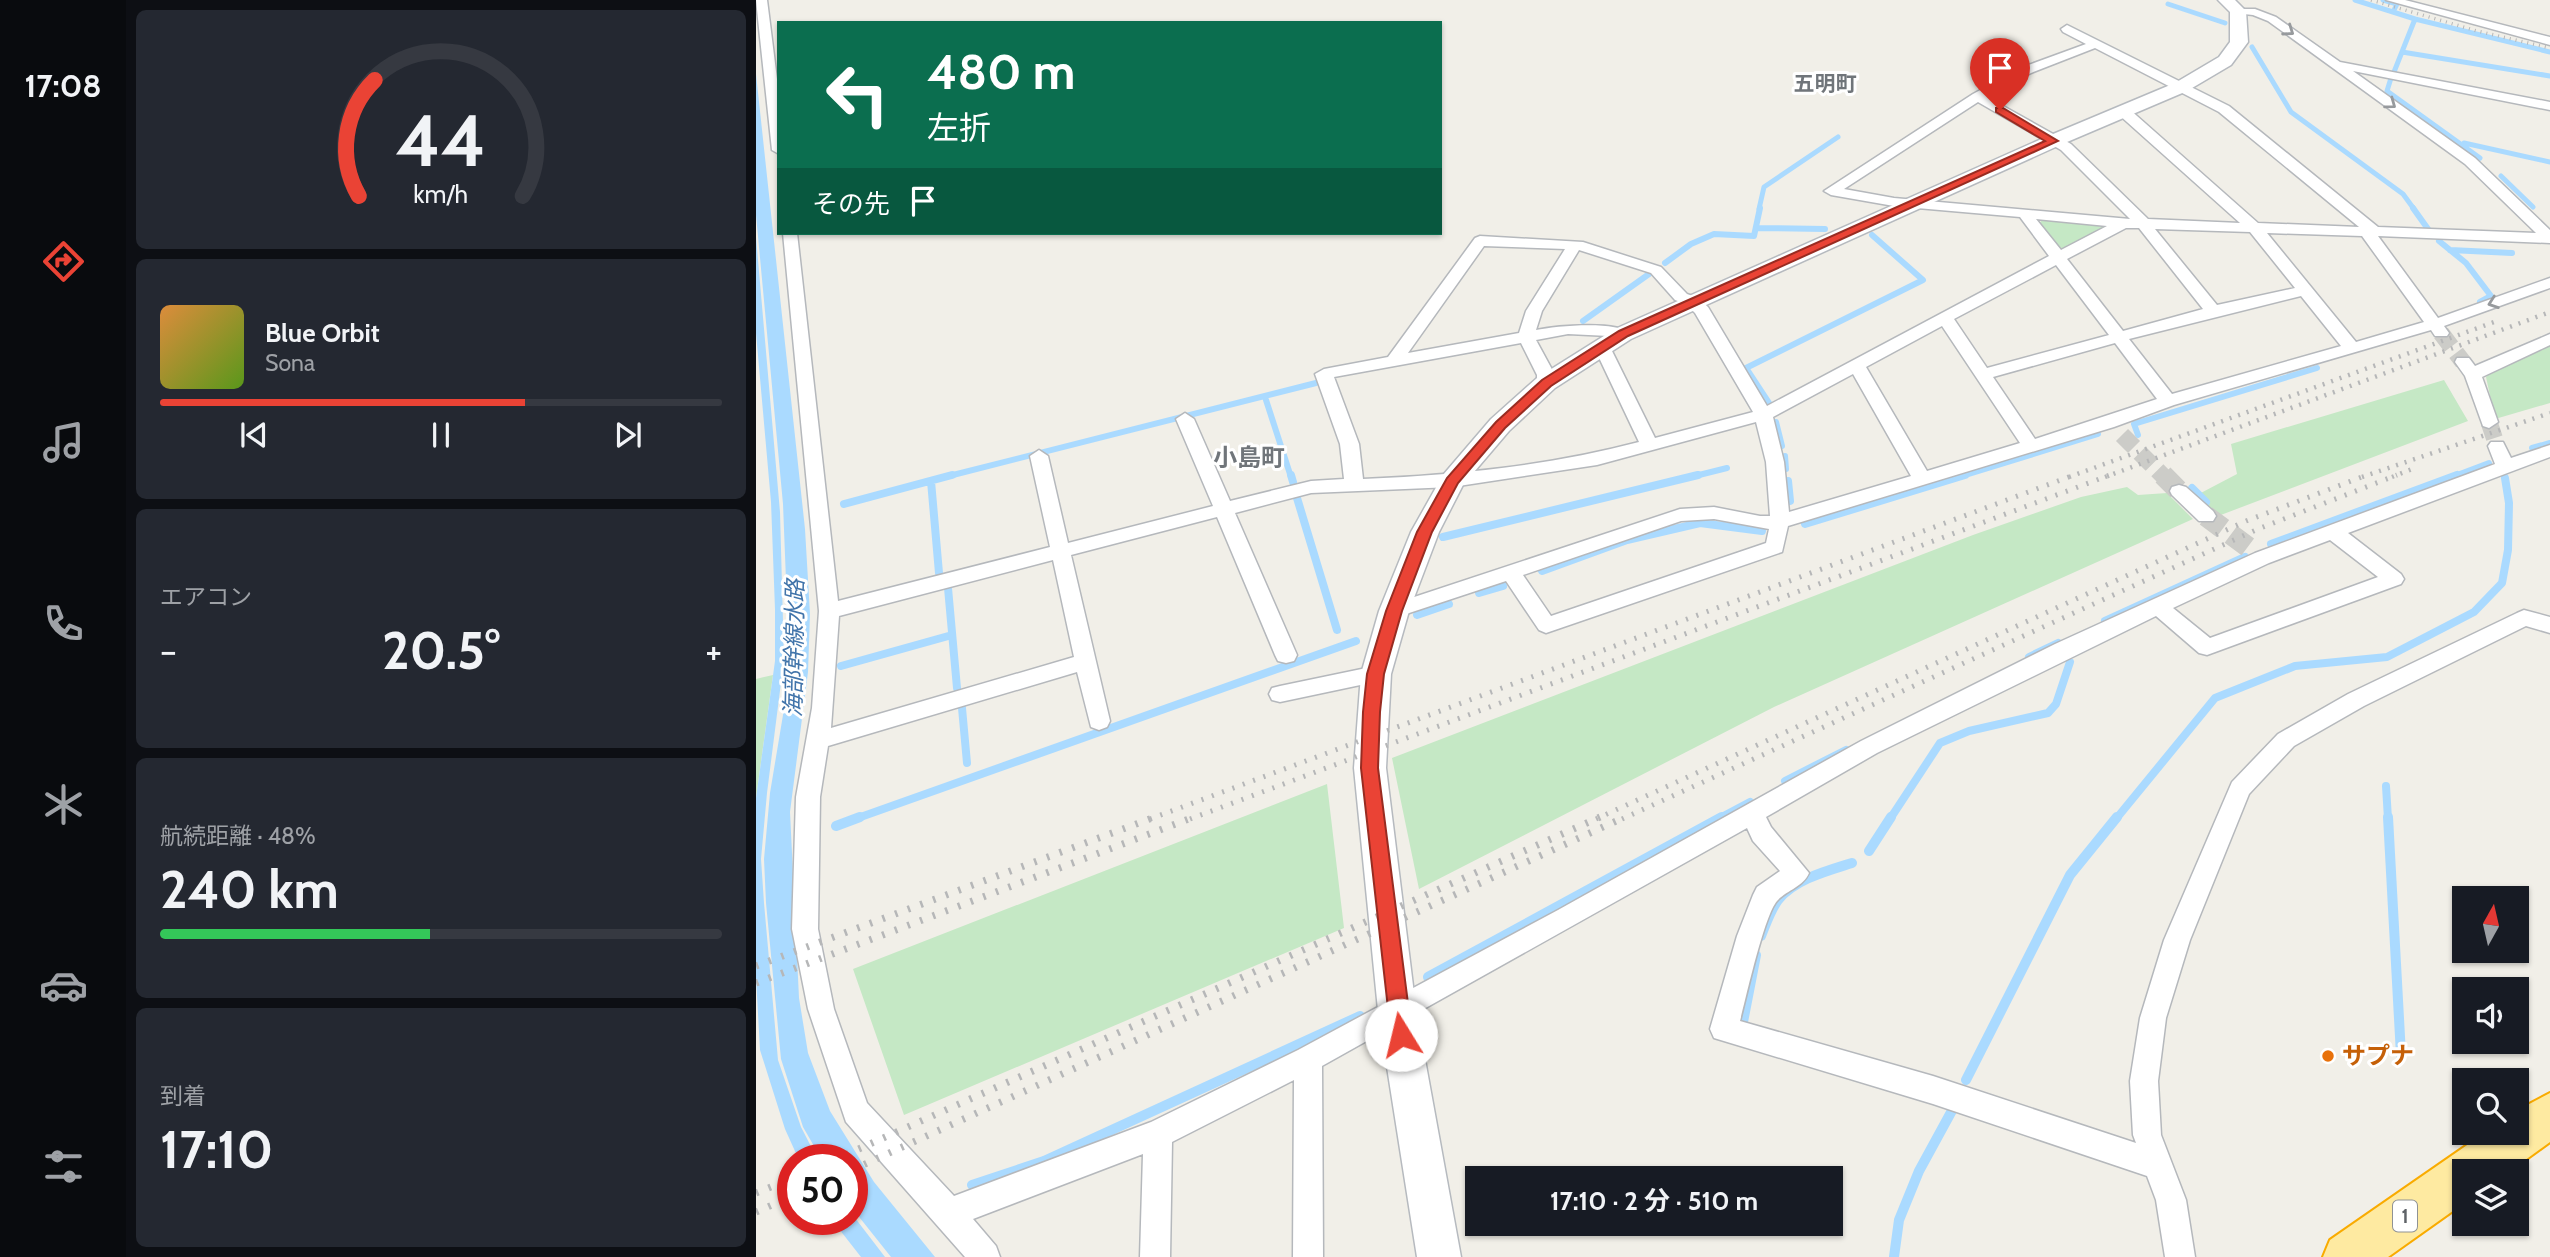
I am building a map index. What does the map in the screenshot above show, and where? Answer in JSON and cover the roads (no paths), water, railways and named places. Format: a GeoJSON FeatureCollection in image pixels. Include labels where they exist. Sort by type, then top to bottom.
{"type":"FeatureCollection","features":[{"type":"Feature","properties":{"kind":"highway"},"geometry":{"type":"LineString","coordinates":[[2487,1159],[2550,1115]]}},
{"type":"Feature","properties":{"kind":"highway","name":"1"},"geometry":{"type":"LineString","coordinates":[[2347,1257],[2452,1183]]}},
{"type":"Feature","properties":{"kind":"main road"},"geometry":{"type":"LineString","coordinates":[[1439,1257],[1397,1010],[1370,768],[1371,712],[1376,674],[1394,611],[1425,532],[1452,481],[1500,425],[1546,383],[1613,340],[1692,301],[2181,87],[2225,61],[2239,42],[2232,5]]}},
{"type":"Feature","properties":{"kind":"street"},"geometry":{"type":"LineString","coordinates":[[761,0],[777,133]]}},
{"type":"Feature","properties":{"kind":"street"},"geometry":{"type":"LineString","coordinates":[[2392,0],[2550,41]]}},
{"type":"Feature","properties":{"kind":"street"},"geometry":{"type":"LineString","coordinates":[[2232,5],[2272,19],[2470,160],[2550,238]]}},
{"type":"Feature","properties":{"kind":"street"},"geometry":{"type":"LineString","coordinates":[[2067,29],[2224,109],[2374,232]]}},
{"type":"Feature","properties":{"kind":"street"},"geometry":{"type":"LineString","coordinates":[[2096,44],[2027,70],[1978,97],[1831,191],[1894,202],[2123,223],[2550,238]]}},
{"type":"Feature","properties":{"kind":"street"},"geometry":{"type":"LineString","coordinates":[[2336,64],[2550,106]]}},
{"type":"Feature","properties":{"kind":"street"},"geometry":{"type":"LineString","coordinates":[[1978,97],[2066,147],[2144,224],[2213,311]]}},
{"type":"Feature","properties":{"kind":"street"},"geometry":{"type":"LineString","coordinates":[[2123,111],[2256,229],[2351,348]]}},
{"type":"Feature","properties":{"kind":"street"},"geometry":{"type":"LineString","coordinates":[[2026,215],[2168,401]]}},
{"type":"Feature","properties":{"kind":"street"},"geometry":{"type":"LineString","coordinates":[[829,611],[1311,486],[1452,481],[1597,459],[1763,415],[1858,367],[2123,223]]}},
{"type":"Feature","properties":{"kind":"street"},"geometry":{"type":"LineString","coordinates":[[2374,232],[2369,237],[2438,328]]}},
{"type":"Feature","properties":{"kind":"street"},"geometry":{"type":"LineString","coordinates":[[790,235],[829,611],[823,708],[808,797],[805,929],[821,1009],[856,1112],[949,1213],[985,1257]]}},
{"type":"Feature","properties":{"kind":"street"},"geometry":{"type":"LineString","coordinates":[[1394,361],[1480,241],[1575,245],[1656,270],[1681,297],[1692,301],[1702,310],[1763,415],[1768,430],[1780,522],[1774,547],[1546,625],[1510,572]]}},
{"type":"Feature","properties":{"kind":"street"},"geometry":{"type":"LineString","coordinates":[[1546,383],[1546,375],[1526,337],[1534,311],[1575,245]]}},
{"type":"Feature","properties":{"kind":"street"},"geometry":{"type":"LineString","coordinates":[[1394,611],[1680,514],[1714,513],[1760,523],[1780,522],[2031,446],[2115,429],[2168,401],[2351,348],[2438,328],[2550,283]]}},
{"type":"Feature","properties":{"kind":"street"},"geometry":{"type":"LineString","coordinates":[[1984,374],[2213,311],[2305,289]]}},
{"type":"Feature","properties":{"kind":"street"},"geometry":{"type":"LineString","coordinates":[[1946,320],[2031,446]]}},
{"type":"Feature","properties":{"kind":"street"},"geometry":{"type":"LineString","coordinates":[[1353,486],[1355,467],[1351,450],[1324,374],[1568,329],[1613,340],[1649,446]]}},
{"type":"Feature","properties":{"kind":"street"},"geometry":{"type":"LineString","coordinates":[[2489,422],[2468,368],[2486,366],[2550,339]]}},
{"type":"Feature","properties":{"kind":"street"},"geometry":{"type":"LineString","coordinates":[[1858,367],[1922,479]]}},
{"type":"Feature","properties":{"kind":"street"},"geometry":{"type":"LineString","coordinates":[[1185,419],[1286,655]]}},
{"type":"Feature","properties":{"kind":"street"},"geometry":{"type":"LineString","coordinates":[[949,1213],[1158,1134],[1308,1059],[1579,911],[1869,747],[2063,650],[2160,608],[2257,554],[2333,532],[2501,456],[2550,452]]}},
{"type":"Feature","properties":{"kind":"street"},"geometry":{"type":"LineString","coordinates":[[1040,456],[1099,721]]}},
{"type":"Feature","properties":{"kind":"street"},"geometry":{"type":"LineString","coordinates":[[2179,491],[2206,516]]}},
{"type":"Feature","properties":{"kind":"street"},"geometry":{"type":"LineString","coordinates":[[2160,608],[2207,647],[2264,625],[2335,604],[2393,579],[2333,532]]}},
{"type":"Feature","properties":{"kind":"street"},"geometry":{"type":"LineString","coordinates":[[2180,1257],[2171,1200],[2147,1135],[2144,1082],[2153,1018],[2177,940],[2240,789],[2286,740],[2356,700],[2524,618],[2550,625]]}},
{"type":"Feature","properties":{"kind":"street"},"geometry":{"type":"LineString","coordinates":[[816,741],[1086,661]]}},
{"type":"Feature","properties":{"kind":"street"},"geometry":{"type":"LineString","coordinates":[[1280,694],[1376,674]]}},
{"type":"Feature","properties":{"kind":"street"},"geometry":{"type":"LineString","coordinates":[[1752,813],[1762,834],[1797,873],[1766,895],[1750,936],[1724,1029],[1933,1090],[2158,1165]]}},
{"type":"Feature","properties":{"kind":"street"},"geometry":{"type":"LineString","coordinates":[[1308,1059],[1308,1257]]}},
{"type":"Feature","properties":{"kind":"street"},"geometry":{"type":"LineString","coordinates":[[1155,1257],[1158,1134]]}},
{"type":"Feature","properties":{"kind":"water","name":"海部幹線水路"},"geometry":{"type":"Polygon","coordinates":[[[756,74],[805,529],[810,614],[808,672],[790,812],[799,998],[808,1053],[830,1111],[850,1144],[813,1144],[803,1127],[781,1059],[764,859],[770,793],[789,657],[783,504],[756,215],[756,74]]]}},
{"type":"Feature","properties":{"kind":"water"},"geometry":{"type":"Polygon","coordinates":[[[756,237],[780,512],[784,659],[761,859],[778,1060],[801,1127],[810,1144],[792,1144],[760,1050],[756,977],[756,798],[775,661],[775,609],[771,502],[756,333],[756,237]]]}},
{"type":"Feature","properties":{"kind":"water"},"geometry":{"type":"Polygon","coordinates":[[[868,1172],[935,1257],[891,1257],[868,1228],[868,1172]]]}},
{"type":"Feature","properties":{"kind":"water"},"geometry":{"type":"Polygon","coordinates":[[[844,1235],[868,1235],[885,1257],[861,1257],[844,1235]]]}},
{"type":"Feature","properties":{"kind":"waterway"},"geometry":{"type":"LineString","coordinates":[[2355,0],[2393,12]]}},
{"type":"Feature","properties":{"kind":"waterway"},"geometry":{"type":"LineString","coordinates":[[2383,0],[2397,4],[2393,12]]}},
{"type":"Feature","properties":{"kind":"waterway"},"geometry":{"type":"LineString","coordinates":[[2168,4],[2225,23]]}},
{"type":"Feature","properties":{"kind":"waterway"},"geometry":{"type":"LineString","coordinates":[[2393,12],[2415,19]]}},
{"type":"Feature","properties":{"kind":"waterway"},"geometry":{"type":"LineString","coordinates":[[2394,72],[2415,19]]}},
{"type":"Feature","properties":{"kind":"waterway"},"geometry":{"type":"LineString","coordinates":[[2415,19],[2550,52]]}},
{"type":"Feature","properties":{"kind":"waterway"},"geometry":{"type":"LineString","coordinates":[[2252,47],[2291,112],[2403,194],[2414,209]]}},
{"type":"Feature","properties":{"kind":"waterway"},"geometry":{"type":"LineString","coordinates":[[2402,52],[2550,76]]}},
{"type":"Feature","properties":{"kind":"waterway"},"geometry":{"type":"LineString","coordinates":[[2391,78],[2387,91],[2480,158]]}},
{"type":"Feature","properties":{"kind":"waterway"},"geometry":{"type":"LineString","coordinates":[[1759,209],[1764,187],[1838,137]]}},
{"type":"Feature","properties":{"kind":"waterway"},"geometry":{"type":"LineString","coordinates":[[2464,143],[2550,162]]}},
{"type":"Feature","properties":{"kind":"waterway"},"geometry":{"type":"LineString","coordinates":[[2501,176],[2533,207]]}},
{"type":"Feature","properties":{"kind":"waterway"},"geometry":{"type":"LineString","coordinates":[[1665,263],[1691,244],[1714,234],[1754,236],[1760,208]]}},
{"type":"Feature","properties":{"kind":"waterway"},"geometry":{"type":"LineString","coordinates":[[2413,208],[2428,229]]}},
{"type":"Feature","properties":{"kind":"waterway"},"geometry":{"type":"LineString","coordinates":[[1756,228],[1825,229]]}},
{"type":"Feature","properties":{"kind":"waterway"},"geometry":{"type":"LineString","coordinates":[[1769,403],[1746,368],[1923,280],[1872,235]]}},
{"type":"Feature","properties":{"kind":"waterway"},"geometry":{"type":"LineString","coordinates":[[2439,241],[2450,250]]}},
{"type":"Feature","properties":{"kind":"waterway"},"geometry":{"type":"LineString","coordinates":[[2450,250],[2512,253]]}},
{"type":"Feature","properties":{"kind":"waterway"},"geometry":{"type":"LineString","coordinates":[[2450,250],[2466,263],[2491,296],[2480,302]]}},
{"type":"Feature","properties":{"kind":"waterway"},"geometry":{"type":"LineString","coordinates":[[1583,321],[1649,274]]}},
{"type":"Feature","properties":{"kind":"waterway"},"geometry":{"type":"LineString","coordinates":[[2138,435],[2134,424],[2317,368]]}},
{"type":"Feature","properties":{"kind":"waterway"},"geometry":{"type":"LineString","coordinates":[[945,477],[1316,383]]}},
{"type":"Feature","properties":{"kind":"waterway"},"geometry":{"type":"LineString","coordinates":[[1266,400],[1291,477]]}},
{"type":"Feature","properties":{"kind":"waterway"},"geometry":{"type":"LineString","coordinates":[[1776,422],[1782,446]]}},
{"type":"Feature","properties":{"kind":"waterway"},"geometry":{"type":"LineString","coordinates":[[1959,477],[2098,434]]}},
{"type":"Feature","properties":{"kind":"waterway"},"geometry":{"type":"LineString","coordinates":[[2532,448],[2550,443]]}},
{"type":"Feature","properties":{"kind":"waterway"},"geometry":{"type":"LineString","coordinates":[[1785,456],[1786,469]]}},
{"type":"Feature","properties":{"kind":"waterway"},"geometry":{"type":"LineString","coordinates":[[2452,477],[2489,463]]}},
{"type":"Feature","properties":{"kind":"waterway"},"geometry":{"type":"LineString","coordinates":[[1691,477],[1727,468]]}},
{"type":"Feature","properties":{"kind":"waterway"},"geometry":{"type":"LineString","coordinates":[[844,504],[952,475]]}},
{"type":"Feature","properties":{"kind":"waterway"},"geometry":{"type":"LineString","coordinates":[[1291,475],[1293,482]]}},
{"type":"Feature","properties":{"kind":"waterway"},"geometry":{"type":"LineString","coordinates":[[1443,537],[1698,475]]}},
{"type":"Feature","properties":{"kind":"waterway"},"geometry":{"type":"LineString","coordinates":[[1805,524],[1965,475]]}},
{"type":"Feature","properties":{"kind":"waterway"},"geometry":{"type":"LineString","coordinates":[[2271,544],[2457,475]]}},
{"type":"Feature","properties":{"kind":"waterway"},"geometry":{"type":"LineString","coordinates":[[2116,819],[2215,698],[2295,666],[2387,657],[2474,612],[2502,583],[2508,550],[2509,503],[2505,478]]}},
{"type":"Feature","properties":{"kind":"waterway"},"geometry":{"type":"LineString","coordinates":[[931,481],[939,573]]}},
{"type":"Feature","properties":{"kind":"waterway"},"geometry":{"type":"LineString","coordinates":[[1788,481],[1790,501]]}},
{"type":"Feature","properties":{"kind":"waterway"},"geometry":{"type":"LineString","coordinates":[[2192,488],[2206,502]]}},
{"type":"Feature","properties":{"kind":"waterway"},"geometry":{"type":"LineString","coordinates":[[1297,498],[1337,630]]}},
{"type":"Feature","properties":{"kind":"waterway"},"geometry":{"type":"LineString","coordinates":[[1542,571],[1627,540],[1700,523],[1762,531]]}},
{"type":"Feature","properties":{"kind":"waterway"},"geometry":{"type":"LineString","coordinates":[[2105,621],[2245,557]]}},
{"type":"Feature","properties":{"kind":"waterway"},"geometry":{"type":"LineString","coordinates":[[1479,593],[1503,586]]}},
{"type":"Feature","properties":{"kind":"waterway"},"geometry":{"type":"LineString","coordinates":[[948,588],[957,688]]}},
{"type":"Feature","properties":{"kind":"waterway"},"geometry":{"type":"LineString","coordinates":[[1417,615],[1449,604]]}},
{"type":"Feature","properties":{"kind":"waterway"},"geometry":{"type":"LineString","coordinates":[[841,666],[952,635]]}},
{"type":"Feature","properties":{"kind":"waterway"},"geometry":{"type":"LineString","coordinates":[[855,819],[1356,641]]}},
{"type":"Feature","properties":{"kind":"waterway"},"geometry":{"type":"LineString","coordinates":[[2029,657],[2058,643]]}},
{"type":"Feature","properties":{"kind":"waterway"},"geometry":{"type":"LineString","coordinates":[[1890,819],[1940,743],[1969,731],[2048,713],[2056,704],[2070,662]]}},
{"type":"Feature","properties":{"kind":"waterway"},"geometry":{"type":"LineString","coordinates":[[962,708],[967,763]]}},
{"type":"Feature","properties":{"kind":"waterway"},"geometry":{"type":"LineString","coordinates":[[1785,781],[1846,750]]}},
{"type":"Feature","properties":{"kind":"waterway"},"geometry":{"type":"LineString","coordinates":[[2386,786],[2388,819]]}},
{"type":"Feature","properties":{"kind":"waterway"},"geometry":{"type":"LineString","coordinates":[[1718,819],[1750,802]]}},
{"type":"Feature","properties":{"kind":"waterway"},"geometry":{"type":"LineString","coordinates":[[836,826],[860,817]]}},
{"type":"Feature","properties":{"kind":"waterway"},"geometry":{"type":"LineString","coordinates":[[1428,977],[1722,817]]}},
{"type":"Feature","properties":{"kind":"waterway"},"geometry":{"type":"LineString","coordinates":[[1869,851],[1891,817]]}},
{"type":"Feature","properties":{"kind":"waterway"},"geometry":{"type":"LineString","coordinates":[[1966,1080],[2070,875],[2117,817]]}},
{"type":"Feature","properties":{"kind":"waterway"},"geometry":{"type":"LineString","coordinates":[[2388,817],[2401,1055]]}},
{"type":"Feature","properties":{"kind":"waterway"},"geometry":{"type":"LineString","coordinates":[[1761,936],[1778,900],[1793,886],[1852,863]]}},
{"type":"Feature","properties":{"kind":"waterway"},"geometry":{"type":"LineString","coordinates":[[1743,1022],[1756,955]]}},
{"type":"Feature","properties":{"kind":"waterway"},"geometry":{"type":"LineString","coordinates":[[972,1185],[1044,1161],[1360,1016]]}},
{"type":"Feature","properties":{"kind":"waterway"},"geometry":{"type":"LineString","coordinates":[[1894,1257],[1899,1220],[1919,1171],[1955,1105]]}},
{"type":"Feature","properties":{"kind":"tunnel"},"geometry":{"type":"LineString","coordinates":[[2441,333],[2463,362]]}},
{"type":"Feature","properties":{"kind":"tunnel"},"geometry":{"type":"LineString","coordinates":[[2489,422],[2497,446]]}},
{"type":"Feature","properties":{"kind":"tunnel"},"geometry":{"type":"LineString","coordinates":[[2122,435],[2164,477]]}},
{"type":"Feature","properties":{"kind":"tunnel"},"geometry":{"type":"LineString","coordinates":[[2163,475],[2179,491]]}},
{"type":"Feature","properties":{"kind":"tunnel"},"geometry":{"type":"LineString","coordinates":[[2206,516],[2252,550]]}},
{"type":"Feature","properties":{"kind":"railway"},"geometry":{"type":"LineString","coordinates":[[2371,0],[2477,31],[2550,48]]}},
{"type":"Feature","properties":{"kind":"railway"},"geometry":{"type":"LineString","coordinates":[[2105,477],[2550,312]]}},
{"type":"Feature","properties":{"kind":"railway"},"geometry":{"type":"LineString","coordinates":[[2069,477],[2497,321]]}},
{"type":"Feature","properties":{"kind":"railway"},"geometry":{"type":"LineString","coordinates":[[2362,477],[2550,413]]}},
{"type":"Feature","properties":{"kind":"railway"},"geometry":{"type":"LineString","coordinates":[[2397,475],[2417,467]]}},
{"type":"Feature","properties":{"kind":"railway"},"geometry":{"type":"LineString","coordinates":[[1150,819],[2074,475]]}},
{"type":"Feature","properties":{"kind":"railway"},"geometry":{"type":"LineString","coordinates":[[1190,819],[2110,475]]}},
{"type":"Feature","properties":{"kind":"railway"},"geometry":{"type":"LineString","coordinates":[[1596,819],[2246,521],[2367,475]]}},
{"type":"Feature","properties":{"kind":"railway"},"geometry":{"type":"LineString","coordinates":[[1622,819],[2258,529],[2397,475]]}},
{"type":"Feature","properties":{"kind":"railway"},"geometry":{"type":"LineString","coordinates":[[2392,477],[2397,475]]}},
{"type":"Feature","properties":{"kind":"railway"},"geometry":{"type":"LineString","coordinates":[[756,966],[1155,817]]}},
{"type":"Feature","properties":{"kind":"railway"},"geometry":{"type":"LineString","coordinates":[[756,983],[1194,817]]}},
{"type":"Feature","properties":{"kind":"railway"},"geometry":{"type":"LineString","coordinates":[[868,1145],[1600,817]]}},
{"type":"Feature","properties":{"kind":"railway"},"geometry":{"type":"LineString","coordinates":[[868,1163],[1625,817]]}},
{"type":"Feature","properties":{"kind":"railway"},"geometry":{"type":"LineString","coordinates":[[756,1193],[777,1184]]}},
{"type":"Feature","properties":{"kind":"railway"},"geometry":{"type":"LineString","coordinates":[[756,1212],[777,1203]]}},
{"type":"Feature","properties":{"kind":"place","name":"サプナ"},"geometry":{"type":"Point","coordinates":[2328,1056]}},
{"type":"Feature","properties":{"kind":"district","name":"五明町"},"geometry":{"type":"Point","coordinates":[1825,84]}},
{"type":"Feature","properties":{"kind":"district","name":"小島町"},"geometry":{"type":"Point","coordinates":[1249,458]}}]}
